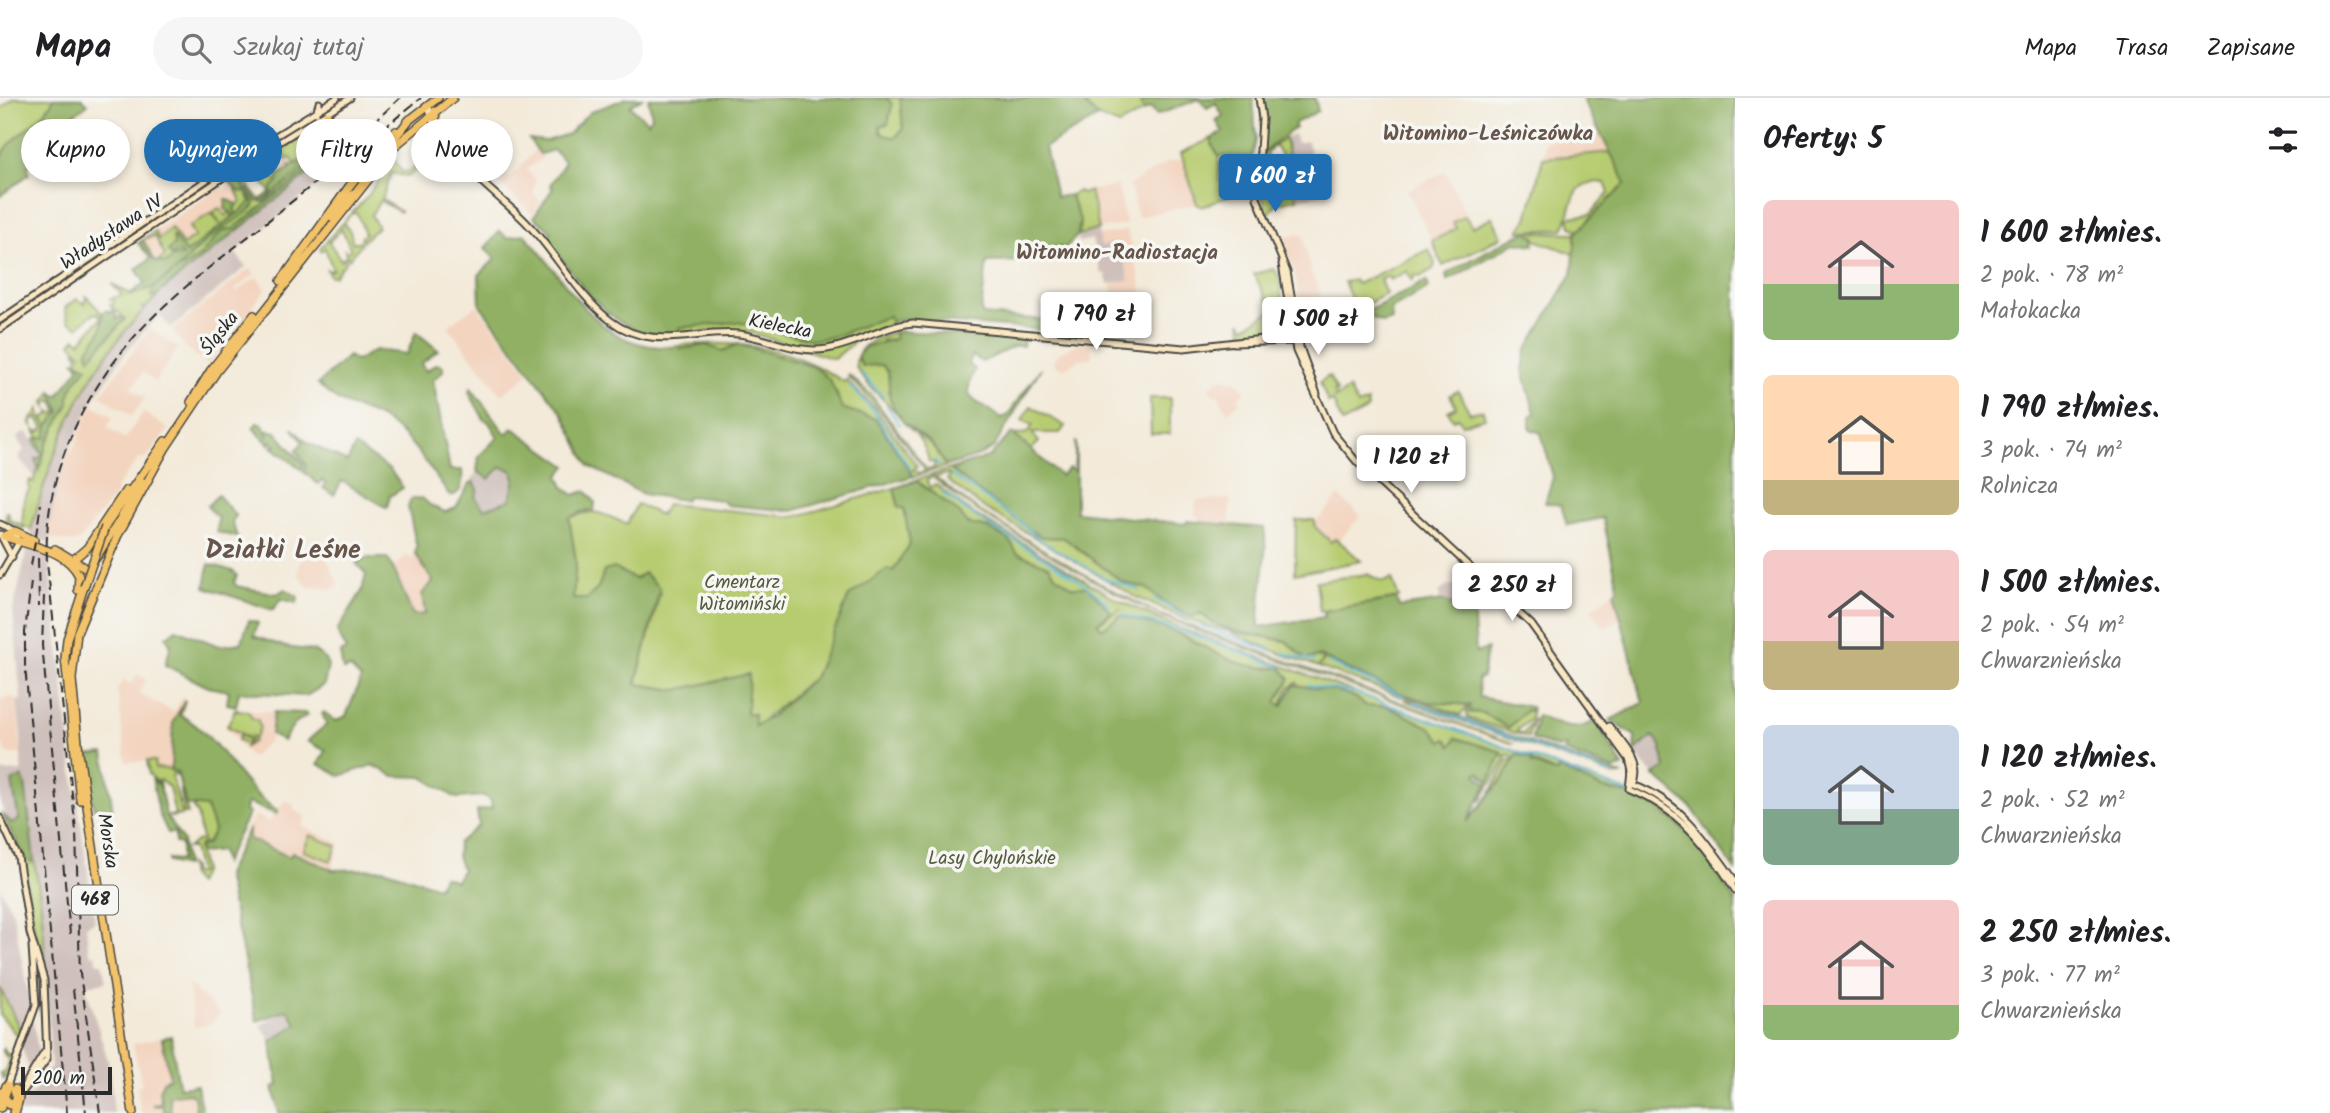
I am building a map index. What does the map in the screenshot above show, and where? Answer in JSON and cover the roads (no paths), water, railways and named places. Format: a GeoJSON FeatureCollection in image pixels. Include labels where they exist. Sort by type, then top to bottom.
{"type":"FeatureCollection","features":[{"type":"Feature","properties":{"kind":"highway"},"geometry":{"type":"LineString","coordinates":[[6,1096],[13,1113]]}},
{"type":"Feature","properties":{"kind":"main road","name":"Władysława IV"},"geometry":{"type":"LineString","coordinates":[[0,329],[337,98]]}},
{"type":"Feature","properties":{"kind":"main road","name":"Władysława IV"},"geometry":{"type":"LineString","coordinates":[[0,320],[224,168],[323,109],[350,98]]}},
{"type":"Feature","properties":{"kind":"main road"},"geometry":{"type":"LineString","coordinates":[[397,137],[410,119],[438,98]]}},
{"type":"Feature","properties":{"kind":"main road","name":"468"},"geometry":{"type":"LineString","coordinates":[[397,144],[453,98]]}},
{"type":"Feature","properties":{"kind":"main road"},"geometry":{"type":"LineString","coordinates":[[1259,98],[1262,119],[1257,198],[1291,291],[1295,337],[1334,433],[1349,454],[1526,618],[1633,759],[1636,770],[1633,784],[1663,799],[1685,815],[1735,881]]}},
{"type":"Feature","properties":{"kind":"main road"},"geometry":{"type":"LineString","coordinates":[[429,105],[435,119]]}},
{"type":"Feature","properties":{"kind":"main road"},"geometry":{"type":"LineString","coordinates":[[323,109],[331,119]]}},
{"type":"Feature","properties":{"kind":"main road","name":"Kielecka"},"geometry":{"type":"LineString","coordinates":[[420,112],[432,113],[436,119]]}},
{"type":"Feature","properties":{"kind":"main road","name":"Śląska"},"geometry":{"type":"LineString","coordinates":[[84,587],[105,527],[211,370],[294,264],[375,153],[410,119]]}},
{"type":"Feature","properties":{"kind":"main road","name":"468"},"geometry":{"type":"LineString","coordinates":[[294,264],[361,182]]}},
{"type":"Feature","properties":{"kind":"main road","name":"Śląska"},"geometry":{"type":"LineString","coordinates":[[98,577],[165,449],[226,359],[364,182]]}},
{"type":"Feature","properties":{"kind":"main road","name":"Kielecka"},"geometry":{"type":"LineString","coordinates":[[483,182],[527,223],[599,310],[620,327],[647,337],[672,340],[736,334],[790,348],[822,350],[894,326],[919,323],[1185,348],[1295,337]]}},
{"type":"Feature","properties":{"kind":"main road"},"geometry":{"type":"LineString","coordinates":[[80,624],[88,567],[165,449]]}},
{"type":"Feature","properties":{"kind":"main road"},"geometry":{"type":"LineString","coordinates":[[71,561],[85,551],[117,500],[144,472]]}},
{"type":"Feature","properties":{"kind":"main road"},"geometry":{"type":"LineString","coordinates":[[0,524],[71,561],[80,579],[67,639]]}},
{"type":"Feature","properties":{"kind":"main road"},"geometry":{"type":"LineString","coordinates":[[2,535],[15,531]]}},
{"type":"Feature","properties":{"kind":"main road"},"geometry":{"type":"LineString","coordinates":[[0,575],[12,557],[18,541],[15,531]]}},
{"type":"Feature","properties":{"kind":"main road"},"geometry":{"type":"LineString","coordinates":[[2,535],[88,567]]}},
{"type":"Feature","properties":{"kind":"main road"},"geometry":{"type":"LineString","coordinates":[[2,535],[12,557]]}},
{"type":"Feature","properties":{"kind":"main road","name":"Morska"},"geometry":{"type":"LineString","coordinates":[[98,577],[80,624],[72,679],[79,753],[131,1113]]}},
{"type":"Feature","properties":{"kind":"main road","name":"Morska"},"geometry":{"type":"LineString","coordinates":[[84,587],[67,639],[65,665],[75,764],[131,1113]]}},
{"type":"Feature","properties":{"kind":"main road"},"geometry":{"type":"LineString","coordinates":[[1597,714],[1630,764],[1629,789],[1662,805],[1690,827],[1735,890]]}},
{"type":"Feature","properties":{"kind":"main road"},"geometry":{"type":"LineString","coordinates":[[0,818],[19,861],[37,987],[32,1020],[6,1096]]}},
{"type":"Feature","properties":{"kind":"main road"},"geometry":{"type":"LineString","coordinates":[[6,1096],[32,1077],[47,1059],[43,972],[32,943]]}},
{"type":"Feature","properties":{"kind":"waterway"},"geometry":{"type":"LineString","coordinates":[[861,373],[884,397]]}},
{"type":"Feature","properties":{"kind":"waterway"},"geometry":{"type":"LineString","coordinates":[[850,386],[875,413],[910,469]]}},
{"type":"Feature","properties":{"kind":"waterway"},"geometry":{"type":"LineString","coordinates":[[887,406],[900,425]]}},
{"type":"Feature","properties":{"kind":"waterway"},"geometry":{"type":"LineString","coordinates":[[934,460],[940,465]]}},
{"type":"Feature","properties":{"kind":"waterway"},"geometry":{"type":"LineString","coordinates":[[951,475],[1015,518],[1040,540],[1107,579],[1139,590]]}},
{"type":"Feature","properties":{"kind":"waterway"},"geometry":{"type":"LineString","coordinates":[[942,492],[983,522],[1091,589],[1110,606]]}},
{"type":"Feature","properties":{"kind":"waterway"},"geometry":{"type":"LineString","coordinates":[[1154,598],[1187,618]]}},
{"type":"Feature","properties":{"kind":"waterway"},"geometry":{"type":"LineString","coordinates":[[1122,614],[1184,632],[1280,667]]}},
{"type":"Feature","properties":{"kind":"waterway"},"geometry":{"type":"LineString","coordinates":[[1200,625],[1271,651]]}},
{"type":"Feature","properties":{"kind":"waterway"},"geometry":{"type":"LineString","coordinates":[[1283,653],[1314,661]]}},
{"type":"Feature","properties":{"kind":"waterway"},"geometry":{"type":"LineString","coordinates":[[1329,663],[1403,696]]}},
{"type":"Feature","properties":{"kind":"waterway"},"geometry":{"type":"LineString","coordinates":[[1308,685],[1356,693],[1629,793]]}},
{"type":"Feature","properties":{"kind":"waterway"},"geometry":{"type":"LineString","coordinates":[[1414,702],[1612,774]]}},
{"type":"Feature","properties":{"kind":"railway"},"geometry":{"type":"LineString","coordinates":[[377,119],[400,98]]}},
{"type":"Feature","properties":{"kind":"railway"},"geometry":{"type":"LineString","coordinates":[[100,1113],[80,974],[76,831],[47,562],[48,528],[62,460],[91,397],[110,368],[154,316],[208,268],[421,98]]}},
{"type":"Feature","properties":{"kind":"railway"},"geometry":{"type":"LineString","coordinates":[[31,566],[41,504]]}},
{"type":"Feature","properties":{"kind":"railway"},"geometry":{"type":"LineString","coordinates":[[38,558],[39,607]]}},
{"type":"Feature","properties":{"kind":"railway"},"geometry":{"type":"LineString","coordinates":[[31,582],[25,632],[25,666],[67,1113]]}},
{"type":"Feature","properties":{"kind":"railway"},"geometry":{"type":"LineString","coordinates":[[44,596],[42,645],[70,934]]}},
{"type":"Feature","properties":{"kind":"railway"},"geometry":{"type":"LineString","coordinates":[[73,989],[86,1113]]}},
{"type":"Feature","properties":{"kind":"district","name":"Witomino-Leśniczówka"},"geometry":{"type":"Point","coordinates":[1488,134]}},
{"type":"Feature","properties":{"kind":"district","name":"Witomino-Radiostacja"},"geometry":{"type":"Point","coordinates":[1117,253]}},
{"type":"Feature","properties":{"kind":"district","name":"Działki Leśne"},"geometry":{"type":"Point","coordinates":[283,551]}},
{"type":"Feature","properties":{"kind":"park label","name":"Cmentarz Witomiński"},"geometry":{"type":"Point","coordinates":[742,594]}},
{"type":"Feature","properties":{"kind":"park label","name":"Lasy Chylońskie"},"geometry":{"type":"Point","coordinates":[992,859]}}]}
